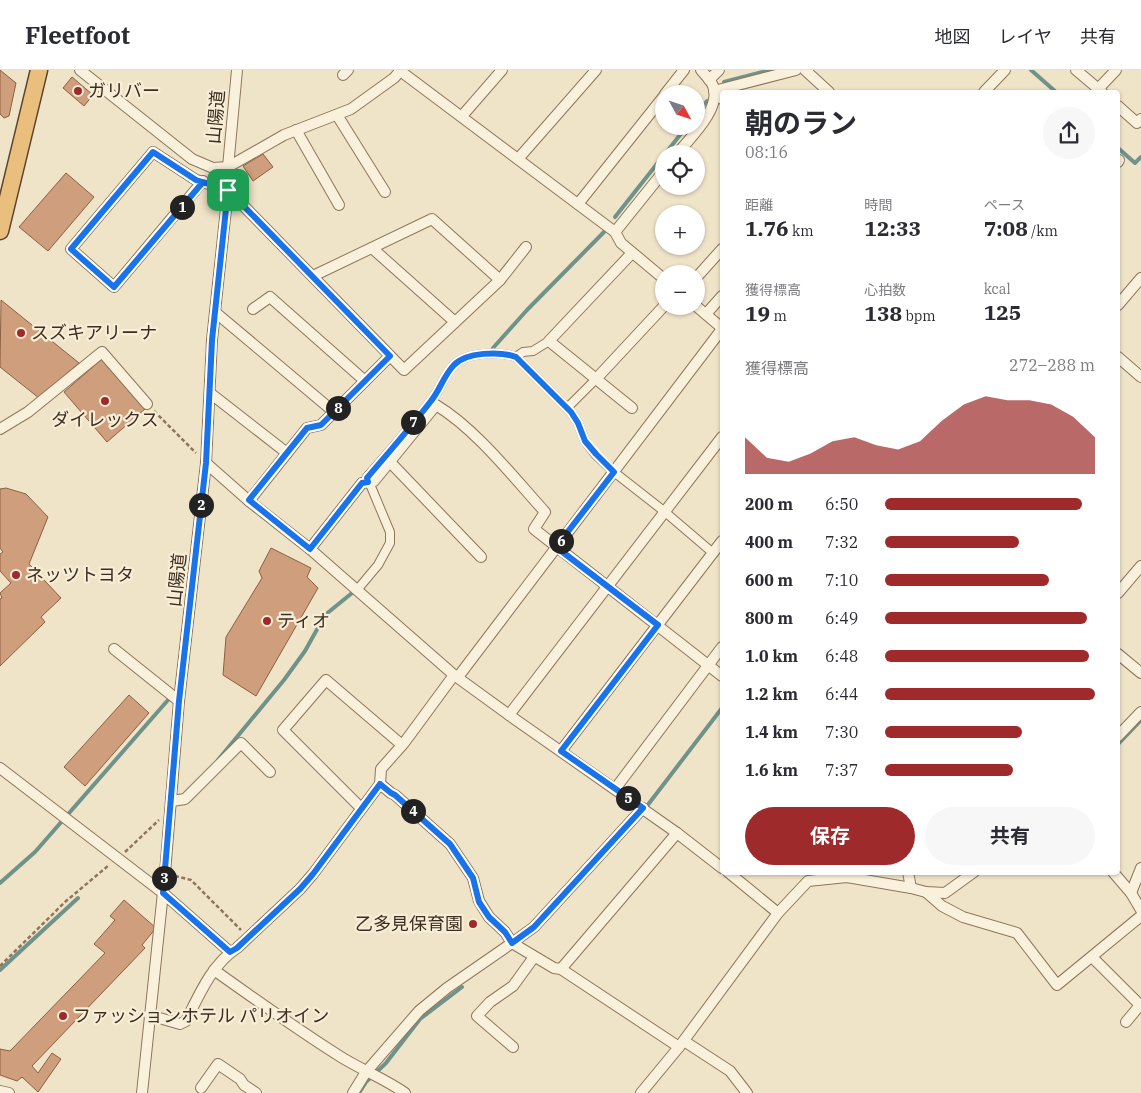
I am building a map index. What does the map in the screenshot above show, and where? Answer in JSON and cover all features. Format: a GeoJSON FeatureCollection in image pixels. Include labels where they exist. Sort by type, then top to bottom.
{"type":"FeatureCollection","features":[{"type":"Feature","properties":{"kind":"highway"},"geometry":{"type":"LineString","coordinates":[[0,231],[39,70]]}},
{"type":"Feature","properties":{"kind":"street"},"geometry":{"type":"LineString","coordinates":[[80,70],[192,159],[213,168],[228,167],[284,135],[351,109],[394,78],[400,70],[615,232],[621,243],[655,272]]}},
{"type":"Feature","properties":{"kind":"street","name":"山陽道"},"geometry":{"type":"LineString","coordinates":[[142,1093],[165,873],[179,701],[206,463],[216,312],[237,70]]}},
{"type":"Feature","properties":{"kind":"street"},"geometry":{"type":"LineString","coordinates":[[462,116],[502,70]]}},
{"type":"Feature","properties":{"kind":"street"},"geometry":{"type":"LineString","coordinates":[[518,159],[596,70]]}},
{"type":"Feature","properties":{"kind":"street"},"geometry":{"type":"LineString","coordinates":[[673,85],[684,70]]}},
{"type":"Feature","properties":{"kind":"street"},"geometry":{"type":"LineString","coordinates":[[684,145],[710,112],[715,98],[713,86],[701,70]]}},
{"type":"Feature","properties":{"kind":"street"},"geometry":{"type":"LineString","coordinates":[[709,80],[719,70]]}},
{"type":"Feature","properties":{"kind":"street"},"geometry":{"type":"LineString","coordinates":[[714,91],[796,70]]}},
{"type":"Feature","properties":{"kind":"street"},"geometry":{"type":"LineString","coordinates":[[806,70],[827,90]]}},
{"type":"Feature","properties":{"kind":"street"},"geometry":{"type":"LineString","coordinates":[[986,90],[1005,70]]}},
{"type":"Feature","properties":{"kind":"street"},"geometry":{"type":"LineString","coordinates":[[1076,70],[1099,90]]}},
{"type":"Feature","properties":{"kind":"street"},"geometry":{"type":"LineString","coordinates":[[1101,90],[1116,70]]}},
{"type":"Feature","properties":{"kind":"street"},"geometry":{"type":"LineString","coordinates":[[714,91],[720,97]]}},
{"type":"Feature","properties":{"kind":"street"},"geometry":{"type":"LineString","coordinates":[[578,204],[655,108]]}},
{"type":"Feature","properties":{"kind":"street"},"geometry":{"type":"LineString","coordinates":[[1120,108],[1137,123],[1141,119]]}},
{"type":"Feature","properties":{"kind":"street"},"geometry":{"type":"LineString","coordinates":[[337,115],[385,192]]}},
{"type":"Feature","properties":{"kind":"street"},"geometry":{"type":"LineString","coordinates":[[296,130],[339,205]]}},
{"type":"Feature","properties":{"kind":"street"},"geometry":{"type":"LineString","coordinates":[[203,182],[114,287],[71,249],[153,152],[196,180],[203,182],[228,190],[404,370],[500,280],[526,247]]}},
{"type":"Feature","properties":{"kind":"street"},"geometry":{"type":"LineString","coordinates":[[615,232],[655,182]]}},
{"type":"Feature","properties":{"kind":"street"},"geometry":{"type":"LineString","coordinates":[[312,276],[432,219],[500,280]]}},
{"type":"Feature","properties":{"kind":"street"},"geometry":{"type":"LineString","coordinates":[[372,248],[455,322]]}},
{"type":"Feature","properties":{"kind":"street"},"geometry":{"type":"LineString","coordinates":[[705,268],[720,251]]}},
{"type":"Feature","properties":{"kind":"street"},"geometry":{"type":"LineString","coordinates":[[516,357],[523,352],[533,351],[549,341],[632,253]]}},
{"type":"Feature","properties":{"kind":"street"},"geometry":{"type":"LineString","coordinates":[[1120,303],[1141,278]]}},
{"type":"Feature","properties":{"kind":"street"},"geometry":{"type":"LineString","coordinates":[[253,309],[270,297],[365,381]]}},
{"type":"Feature","properties":{"kind":"street"},"geometry":{"type":"LineString","coordinates":[[720,298],[706,314],[720,327]]}},
{"type":"Feature","properties":{"kind":"street"},"geometry":{"type":"LineString","coordinates":[[216,312],[334,412]]}},
{"type":"Feature","properties":{"kind":"street"},"geometry":{"type":"LineString","coordinates":[[567,408],[656,315]]}},
{"type":"Feature","properties":{"kind":"street"},"geometry":{"type":"LineString","coordinates":[[149,1015],[180,1024],[186,1021],[214,970],[230,952],[237,948],[300,889],[313,874],[380,784],[381,769],[402,745],[556,547],[720,332]]}},
{"type":"Feature","properties":{"kind":"street"},"geometry":{"type":"LineString","coordinates":[[549,341],[632,408]]}},
{"type":"Feature","properties":{"kind":"street"},"geometry":{"type":"LineString","coordinates":[[0,429],[28,412],[102,352],[147,404]]}},
{"type":"Feature","properties":{"kind":"street"},"geometry":{"type":"LineString","coordinates":[[357,590],[378,565],[390,543],[390,532],[367,478],[433,399],[454,364],[473,355],[495,353],[516,357],[567,408],[578,423],[585,441],[614,472],[713,553]]}},
{"type":"Feature","properties":{"kind":"street"},"geometry":{"type":"LineString","coordinates":[[249,500],[307,428],[321,425],[390,356]]}},
{"type":"Feature","properties":{"kind":"street"},"geometry":{"type":"LineString","coordinates":[[1120,359],[1137,374],[1141,362]]}},
{"type":"Feature","properties":{"kind":"street"},"geometry":{"type":"LineString","coordinates":[[210,393],[287,453]]}},
{"type":"Feature","properties":{"kind":"street"},"geometry":{"type":"LineString","coordinates":[[310,549],[362,483],[374,482],[436,405],[471,432],[545,512],[534,529],[720,674]]}},
{"type":"Feature","properties":{"kind":"street"},"geometry":{"type":"LineString","coordinates":[[509,715],[720,440]]}},
{"type":"Feature","properties":{"kind":"street"},"geometry":{"type":"LineString","coordinates":[[390,462],[481,556]]}},
{"type":"Feature","properties":{"kind":"street"},"geometry":{"type":"LineString","coordinates":[[206,463],[310,549],[456,676],[678,833],[720,866]]}},
{"type":"Feature","properties":{"kind":"street"},"geometry":{"type":"LineString","coordinates":[[561,751],[720,544]]}},
{"type":"Feature","properties":{"kind":"street"},"geometry":{"type":"LineString","coordinates":[[1120,591],[1141,566]]}},
{"type":"Feature","properties":{"kind":"street"},"geometry":{"type":"LineString","coordinates":[[114,648],[179,701]]}},
{"type":"Feature","properties":{"kind":"street"},"geometry":{"type":"LineString","coordinates":[[615,789],[720,650]]}},
{"type":"Feature","properties":{"kind":"street"},"geometry":{"type":"LineString","coordinates":[[1120,656],[1141,673]]}},
{"type":"Feature","properties":{"kind":"street"},"geometry":{"type":"LineString","coordinates":[[361,808],[283,730],[326,680],[402,745]]}},
{"type":"Feature","properties":{"kind":"street"},"geometry":{"type":"LineString","coordinates":[[1120,734],[1141,712]]}},
{"type":"Feature","properties":{"kind":"street"},"geometry":{"type":"LineString","coordinates":[[171,805],[185,799],[241,743],[270,772]]}},
{"type":"Feature","properties":{"kind":"street"},"geometry":{"type":"LineString","coordinates":[[0,768],[163,893],[230,952]]}},
{"type":"Feature","properties":{"kind":"street"},"geometry":{"type":"LineString","coordinates":[[380,784],[450,844],[473,878],[479,902],[489,917],[505,932],[512,943],[554,968],[561,969],[681,1044],[730,1071],[747,1093]]}},
{"type":"Feature","properties":{"kind":"street"},"geometry":{"type":"LineString","coordinates":[[353,1093],[371,1075],[419,1011],[447,988],[534,927],[643,808]]}},
{"type":"Feature","properties":{"kind":"street"},"geometry":{"type":"LineString","coordinates":[[561,969],[678,833]]}},
{"type":"Feature","properties":{"kind":"street"},"geometry":{"type":"LineString","coordinates":[[1131,894],[1141,868]]}},
{"type":"Feature","properties":{"kind":"street"},"geometry":{"type":"LineString","coordinates":[[732,875],[778,912]]}},
{"type":"Feature","properties":{"kind":"street"},"geometry":{"type":"LineString","coordinates":[[909,875],[911,888]]}},
{"type":"Feature","properties":{"kind":"street"},"geometry":{"type":"LineString","coordinates":[[641,1093],[681,1044],[778,912],[808,882],[847,877],[926,892],[945,893],[970,875]]}},
{"type":"Feature","properties":{"kind":"street"},"geometry":{"type":"LineString","coordinates":[[1115,875],[1141,910]]}},
{"type":"Feature","properties":{"kind":"street"},"geometry":{"type":"LineString","coordinates":[[926,892],[942,906],[964,917],[1017,933],[1057,985],[1141,916]]}},
{"type":"Feature","properties":{"kind":"street"},"geometry":{"type":"LineString","coordinates":[[513,1047],[477,1016],[490,1002],[513,986],[534,956]]}},
{"type":"Feature","properties":{"kind":"street"},"geometry":{"type":"LineString","coordinates":[[1092,956],[1141,1004],[1126,1022]]}},
{"type":"Feature","properties":{"kind":"street"},"geometry":{"type":"LineString","coordinates":[[214,970],[298,1030],[371,1075],[405,1093]]}},
{"type":"Feature","properties":{"kind":"street"},"geometry":{"type":"LineString","coordinates":[[200,1088],[218,1064],[256,1093]]}},
{"type":"Feature","properties":{"kind":"street"},"geometry":{"type":"LineString","coordinates":[[0,1091],[9,1093]]}},
{"type":"Feature","properties":{"kind":"path"},"geometry":{"type":"LineString","coordinates":[[147,404],[206,463]]}},
{"type":"Feature","properties":{"kind":"path"},"geometry":{"type":"LineString","coordinates":[[0,966],[65,902],[118,858],[171,805]]}},
{"type":"Feature","properties":{"kind":"path"},"geometry":{"type":"LineString","coordinates":[[165,873],[191,880],[248,936]]}},
{"type":"Feature","properties":{"kind":"building"},"geometry":{"type":"Polygon","coordinates":[[[0,70],[16,83],[9,116],[4,118],[0,114],[0,70]]]}},
{"type":"Feature","properties":{"kind":"building","name":"ガリバー"},"geometry":{"type":"Polygon","coordinates":[[[72,77],[93,95],[84,106],[63,88],[72,77]]]}},
{"type":"Feature","properties":{"kind":"building"},"geometry":{"type":"Polygon","coordinates":[[[263,154],[273,167],[253,181],[243,166],[263,154]]]}},
{"type":"Feature","properties":{"kind":"building"},"geometry":{"type":"Polygon","coordinates":[[[66,173],[94,197],[48,251],[19,227],[66,173]]]}},
{"type":"Feature","properties":{"kind":"building","name":"スズキアリーナ"},"geometry":{"type":"Polygon","coordinates":[[[1,300],[79,363],[39,398],[0,367],[1,300]]]}},
{"type":"Feature","properties":{"kind":"building","name":"ダイレックス"},"geometry":{"type":"Polygon","coordinates":[[[102,359],[145,409],[107,442],[64,392],[102,359]]]}},
{"type":"Feature","properties":{"kind":"building"},"geometry":{"type":"Polygon","coordinates":[[[6,488],[26,494],[48,517],[29,564],[61,598],[41,617],[45,622],[0,666],[0,599],[2,598],[0,593],[11,583],[0,571],[0,554],[3,552],[0,548],[0,489],[6,488]]]}},
{"type":"Feature","properties":{"kind":"building"},"geometry":{"type":"Polygon","coordinates":[[[271,548],[311,568],[307,577],[318,588],[256,696],[223,675],[226,637],[262,578],[259,571],[271,548]]]}},
{"type":"Feature","properties":{"kind":"building"},"geometry":{"type":"Polygon","coordinates":[[[129,695],[149,713],[85,786],[64,767],[129,695]]]}},
{"type":"Feature","properties":{"kind":"building"},"geometry":{"type":"Polygon","coordinates":[[[124,900],[156,928],[142,945],[145,948],[32,1066],[38,1073],[52,1053],[61,1059],[38,1092],[22,1077],[17,1081],[0,1075],[0,1049],[10,1051],[105,953],[94,944],[115,920],[110,916],[124,900]]]}},
{"type":"Feature","properties":{"kind":"waterway"},"geometry":{"type":"LineString","coordinates":[[724,82],[770,70]]}},
{"type":"Feature","properties":{"kind":"waterway"},"geometry":{"type":"LineString","coordinates":[[1031,70],[1054,90]]}},
{"type":"Feature","properties":{"kind":"waterway"},"geometry":{"type":"LineString","coordinates":[[672,145],[680,135]]}},
{"type":"Feature","properties":{"kind":"waterway"},"geometry":{"type":"LineString","coordinates":[[1120,150],[1135,163],[1141,157]]}},
{"type":"Feature","properties":{"kind":"waterway"},"geometry":{"type":"LineString","coordinates":[[615,217],[655,166]]}},
{"type":"Feature","properties":{"kind":"waterway"},"geometry":{"type":"LineString","coordinates":[[493,348],[527,310],[604,232]]}},
{"type":"Feature","properties":{"kind":"waterway"},"geometry":{"type":"LineString","coordinates":[[218,760],[284,680],[305,651],[325,615],[352,593]]}},
{"type":"Feature","properties":{"kind":"waterway"},"geometry":{"type":"LineString","coordinates":[[0,883],[35,852],[168,700]]}},
{"type":"Feature","properties":{"kind":"waterway"},"geometry":{"type":"LineString","coordinates":[[647,806],[720,711]]}},
{"type":"Feature","properties":{"kind":"waterway"},"geometry":{"type":"LineString","coordinates":[[1120,742],[1141,720]]}},
{"type":"Feature","properties":{"kind":"waterway"},"geometry":{"type":"LineString","coordinates":[[0,970],[78,898]]}},
{"type":"Feature","properties":{"kind":"waterway"},"geometry":{"type":"LineString","coordinates":[[359,1093],[366,1082],[386,1063],[420,1019],[462,987]]}},
{"type":"Feature","properties":{"kind":"place","name":"ガリバー"},"geometry":{"type":"Point","coordinates":[78,91]}},
{"type":"Feature","properties":{"kind":"place","name":"スズキアリーナ"},"geometry":{"type":"Point","coordinates":[21,333]}},
{"type":"Feature","properties":{"kind":"place","name":"ダイレックス"},"geometry":{"type":"Point","coordinates":[105,401]}},
{"type":"Feature","properties":{"kind":"place","name":"ネッツトヨタ"},"geometry":{"type":"Point","coordinates":[16,575]}},
{"type":"Feature","properties":{"kind":"place","name":"ティオ"},"geometry":{"type":"Point","coordinates":[267,621]}},
{"type":"Feature","properties":{"kind":"place","name":"乙多見保育園"},"geometry":{"type":"Point","coordinates":[473,924]}},
{"type":"Feature","properties":{"kind":"place","name":"ファッションホテル パリオイン"},"geometry":{"type":"Point","coordinates":[63,1016]}},
{"type":"Feature","properties":{"kind":"route"},"geometry":{"type":"LineString","coordinates":[[228,190],[203,182],[196,180],[153,152],[71,249],[114,287],[203,182],[228,190],[212,340],[206,463],[179,701],[163,893],[230,952],[237,948],[300,889],[380,784],[450,844],[473,878],[479,902],[489,917],[505,932],[512,943],[534,927],[643,808],[561,751],[658,625],[556,547],[614,472],[585,441],[578,423],[571,412],[516,357],[495,353],[473,355],[454,364],[433,399],[367,478],[368,482],[362,483],[310,549],[249,500],[307,428],[321,425],[390,356],[228,190]]}}]}
